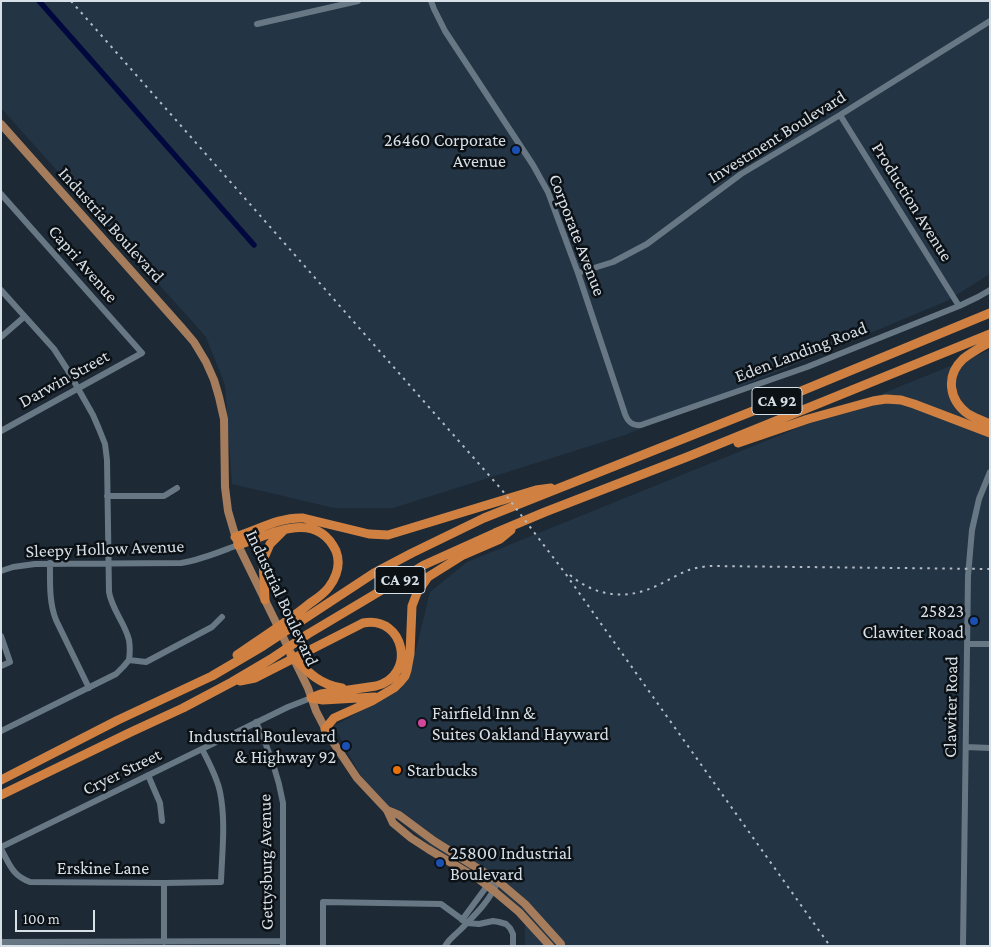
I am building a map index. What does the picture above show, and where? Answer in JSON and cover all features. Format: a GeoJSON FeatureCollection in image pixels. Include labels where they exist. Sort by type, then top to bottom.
{"type":"FeatureCollection","features":[{"type":"Feature","properties":{"kind":"highway","name":"CA 92"},"geometry":{"type":"LineString","coordinates":[[2,780],[118,720],[212,676],[299,618],[374,573],[531,495],[536,490],[564,487],[990,313]]}},
{"type":"Feature","properties":{"kind":"highway","name":"CA 92"},"geometry":{"type":"LineString","coordinates":[[1,795],[183,708],[232,682],[424,565],[498,536],[545,512],[687,457],[990,334]]}},
{"type":"Feature","properties":{"kind":"highway"},"geometry":{"type":"LineString","coordinates":[[990,342],[964,358],[957,366],[951,381],[952,393],[956,402],[964,411],[990,424]]}},
{"type":"Feature","properties":{"kind":"highway"},"geometry":{"type":"LineString","coordinates":[[687,457],[706,454],[763,434],[873,401],[901,400],[990,433]]}},
{"type":"Feature","properties":{"kind":"highway"},"geometry":{"type":"LineString","coordinates":[[975,418],[990,418]]}},
{"type":"Feature","properties":{"kind":"highway"},"geometry":{"type":"LineString","coordinates":[[237,541],[278,521],[293,518],[303,518],[369,534],[388,535],[476,508],[531,495]]}},
{"type":"Feature","properties":{"kind":"highway"},"geometry":{"type":"LineString","coordinates":[[237,541],[286,528],[305,527],[323,534],[332,543],[337,553],[339,564],[336,575],[328,588],[299,618]]}},
{"type":"Feature","properties":{"kind":"highway"},"geometry":{"type":"LineString","coordinates":[[265,600],[263,560],[270,544],[286,528]]}},
{"type":"Feature","properties":{"kind":"highway"},"geometry":{"type":"LineString","coordinates":[[325,729],[334,718],[372,701],[394,688],[400,682],[407,670],[410,654],[412,606],[416,593],[433,573],[498,536]]}},
{"type":"Feature","properties":{"kind":"highway"},"geometry":{"type":"LineString","coordinates":[[232,682],[255,678],[363,623],[373,622],[382,624],[395,635],[400,645],[401,659],[400,666],[389,681],[382,685],[321,694],[311,698]]}},
{"type":"Feature","properties":{"kind":"highway"},"geometry":{"type":"LineString","coordinates":[[290,653],[324,684],[354,689]]}},
{"type":"Feature","properties":{"kind":"highway"},"geometry":{"type":"LineString","coordinates":[[311,698],[323,700],[378,697]]}},
{"type":"Feature","properties":{"kind":"main road","name":"Industrial Boulevard"},"geometry":{"type":"LineString","coordinates":[[1,124],[182,328],[194,342],[206,362],[214,380],[224,419],[225,487],[228,511],[237,541],[308,688],[325,729],[357,778],[387,810],[393,823],[411,838],[491,888],[519,912],[550,946]]}},
{"type":"Feature","properties":{"kind":"main road","name":"Industrial Boulevard"},"geometry":{"type":"LineString","coordinates":[[387,810],[399,815],[416,829],[498,881],[524,904],[561,946]]}},
{"type":"Feature","properties":{"kind":"street"},"geometry":{"type":"LineString","coordinates":[[257,24],[358,1]]}},
{"type":"Feature","properties":{"kind":"street","name":"Corporate Avenue"},"geometry":{"type":"LineString","coordinates":[[431,1],[450,38],[538,172],[549,193],[625,414]]}},
{"type":"Feature","properties":{"kind":"street","name":"Investment Boulevard"},"geometry":{"type":"LineString","coordinates":[[578,273],[613,262],[647,244],[741,174],[840,115],[990,21]]}},
{"type":"Feature","properties":{"kind":"street","name":"Production Avenue"},"geometry":{"type":"LineString","coordinates":[[840,115],[959,306]]}},
{"type":"Feature","properties":{"kind":"street","name":"Capri Avenue"},"geometry":{"type":"LineString","coordinates":[[1,194],[142,353]]}},
{"type":"Feature","properties":{"kind":"street"},"geometry":{"type":"LineString","coordinates":[[1,290],[54,349],[93,415],[105,444],[107,460],[109,592],[111,601],[129,638],[130,660],[116,674],[1,731]]}},
{"type":"Feature","properties":{"kind":"street","name":"Eden Landing Road"},"geometry":{"type":"LineString","coordinates":[[625,414],[632,424],[646,423],[807,367],[959,306],[990,290]]}},
{"type":"Feature","properties":{"kind":"street"},"geometry":{"type":"LineString","coordinates":[[1,337],[24,317]]}},
{"type":"Feature","properties":{"kind":"street","name":"Darwin Street"},"geometry":{"type":"LineString","coordinates":[[1,432],[142,353]]}},
{"type":"Feature","properties":{"kind":"street","name":"Clawiter Road"},"geometry":{"type":"LineString","coordinates":[[963,946],[967,594],[972,530],[979,499],[990,472]]}},
{"type":"Feature","properties":{"kind":"street"},"geometry":{"type":"LineString","coordinates":[[107,496],[164,496],[177,488]]}},
{"type":"Feature","properties":{"kind":"street","name":"Sleepy Hollow Avenue"},"geometry":{"type":"LineString","coordinates":[[1,571],[24,565],[50,563],[181,563],[211,556],[237,541]]}},
{"type":"Feature","properties":{"kind":"street"},"geometry":{"type":"LineString","coordinates":[[50,563],[52,610],[89,688]]}},
{"type":"Feature","properties":{"kind":"street"},"geometry":{"type":"LineString","coordinates":[[130,660],[146,662],[212,627],[222,618]]}},
{"type":"Feature","properties":{"kind":"street"},"geometry":{"type":"LineString","coordinates":[[1,636],[10,662],[1,666]]}},
{"type":"Feature","properties":{"kind":"street"},"geometry":{"type":"LineString","coordinates":[[967,644],[990,644]]}},
{"type":"Feature","properties":{"kind":"street","name":"Cryer Street"},"geometry":{"type":"LineString","coordinates":[[1,848],[256,722],[311,698]]}},
{"type":"Feature","properties":{"kind":"street","name":"Gettysburg Avenue"},"geometry":{"type":"LineString","coordinates":[[256,722],[272,759],[283,803],[283,943]]}},
{"type":"Feature","properties":{"kind":"street"},"geometry":{"type":"LineString","coordinates":[[966,747],[990,748]]}},
{"type":"Feature","properties":{"kind":"street","name":"Erskine Lane"},"geometry":{"type":"LineString","coordinates":[[1,848],[15,873],[30,882],[221,882],[223,818],[220,791],[202,749]]}},
{"type":"Feature","properties":{"kind":"street"},"geometry":{"type":"LineString","coordinates":[[148,775],[160,803],[162,821]]}},
{"type":"Feature","properties":{"kind":"street"},"geometry":{"type":"LineString","coordinates":[[446,946],[450,939],[457,934],[476,901],[498,881]]}},
{"type":"Feature","properties":{"kind":"street"},"geometry":{"type":"LineString","coordinates":[[164,882],[164,942]]}},
{"type":"Feature","properties":{"kind":"street"},"geometry":{"type":"LineString","coordinates":[[464,922],[481,909],[491,888]]}},
{"type":"Feature","properties":{"kind":"street"},"geometry":{"type":"LineString","coordinates":[[476,901],[481,909],[482,918],[488,922]]}},
{"type":"Feature","properties":{"kind":"street"},"geometry":{"type":"LineString","coordinates":[[323,946],[323,902],[441,904],[464,922],[479,924],[499,922],[506,924],[513,934],[513,946]]}},
{"type":"Feature","properties":{"kind":"street"},"geometry":{"type":"LineString","coordinates":[[1,942],[283,943]]}},
{"type":"Feature","properties":{"kind":"shaded area"},"geometry":{"type":"Polygon","coordinates":[[[1,1],[990,1],[990,274],[947,301],[625,435],[393,508],[334,508],[232,484],[225,385],[206,337],[1,108],[1,1]]]}},
{"type":"Feature","properties":{"kind":"shaded area"},"geometry":{"type":"Polygon","coordinates":[[[990,350],[990,946],[525,946],[525,918],[474,881],[374,801],[334,726],[396,691],[412,666],[430,592],[467,562],[990,350]]]}},
{"type":"Feature","properties":{"kind":"waterway"},"geometry":{"type":"LineString","coordinates":[[39,1],[254,245]]}},
{"type":"Feature","properties":{"kind":"railway"},"geometry":{"type":"LineString","coordinates":[[71,1],[502,490],[565,573],[830,946]]}},
{"type":"Feature","properties":{"kind":"railway"},"geometry":{"type":"LineString","coordinates":[[570,575],[596,590],[606,593],[626,594],[651,588],[684,572],[710,566],[990,569]]}},
{"type":"Feature","properties":{"kind":"place","name":"26460 Corporate Avenue"},"geometry":{"type":"Point","coordinates":[516,150]}},
{"type":"Feature","properties":{"kind":"place","name":"25823 Clawiter Road"},"geometry":{"type":"Point","coordinates":[974,621]}},
{"type":"Feature","properties":{"kind":"place","name":"Fairfield Inn & Suites Oakland Hayward"},"geometry":{"type":"Point","coordinates":[422,723]}},
{"type":"Feature","properties":{"kind":"place","name":"Industrial Boulevard & Highway 92"},"geometry":{"type":"Point","coordinates":[346,746]}},
{"type":"Feature","properties":{"kind":"place","name":"Starbucks"},"geometry":{"type":"Point","coordinates":[397,770]}},
{"type":"Feature","properties":{"kind":"place","name":"25800 Industrial Boulevard"},"geometry":{"type":"Point","coordinates":[440,863]}}]}
